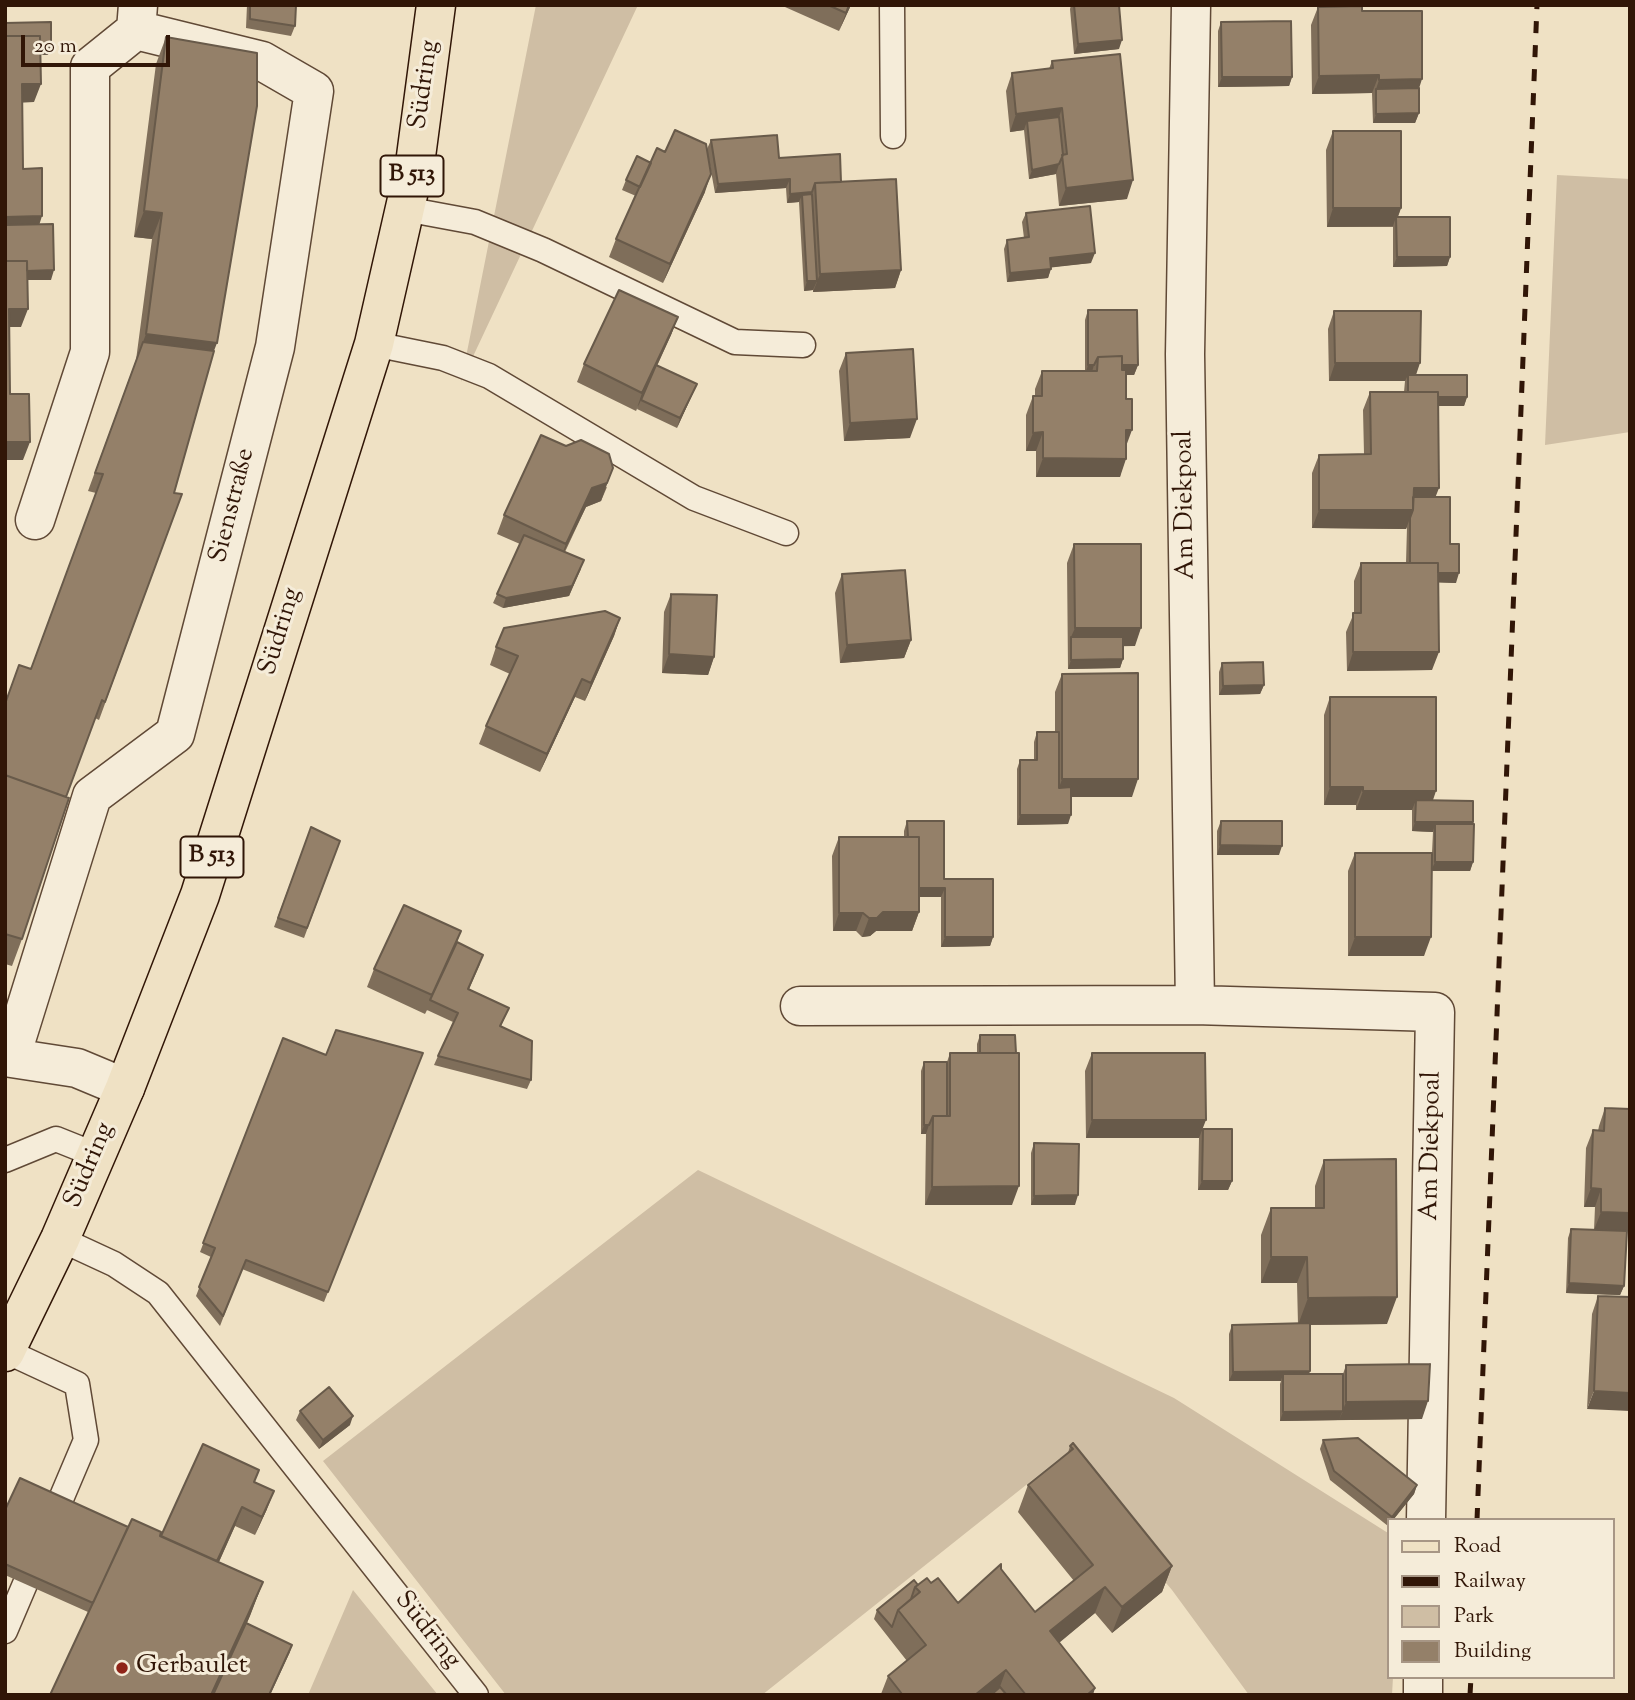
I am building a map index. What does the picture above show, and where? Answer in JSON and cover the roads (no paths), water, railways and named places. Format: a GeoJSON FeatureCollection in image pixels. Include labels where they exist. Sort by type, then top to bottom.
{"type":"FeatureCollection","features":[{"type":"Feature","properties":{"kind":"main road","name":"Südring"},"geometry":{"type":"LineString","coordinates":[[6,1352],[60,1239],[125,1088],[200,895],[373,344],[415,164],[436,5]]}},
{"type":"Feature","properties":{"kind":"street","name":"Am Diekpoal"},"geometry":{"type":"LineString","coordinates":[[1191,5],[1185,354],[1195,1005]]}},
{"type":"Feature","properties":{"kind":"street","name":"Sienstraße"},"geometry":{"type":"LineString","coordinates":[[8,1056],[92,796],[175,734],[275,347],[314,91],[262,61],[137,17],[90,67],[90,352],[35,520]]}},
{"type":"Feature","properties":{"kind":"street","name":"Am Diekpoal"},"geometry":{"type":"LineString","coordinates":[[800,1006],[1195,1005],[1435,1012],[1426,1518]]}},
{"type":"Feature","properties":{"kind":"street"},"geometry":{"type":"LineString","coordinates":[[8,1056],[78,1068],[125,1088]]}},
{"type":"Feature","properties":{"kind":"lane"},"geometry":{"type":"LineString","coordinates":[[892,5],[893,136]]}},
{"type":"Feature","properties":{"kind":"lane"},"geometry":{"type":"LineString","coordinates":[[405,209],[475,222],[543,250],[735,342],[803,345]]}},
{"type":"Feature","properties":{"kind":"lane"},"geometry":{"type":"LineString","coordinates":[[373,344],[443,358],[489,376],[694,498],[786,533]]}},
{"type":"Feature","properties":{"kind":"lane"},"geometry":{"type":"LineString","coordinates":[[5,1160],[56,1139],[96,1154]]}},
{"type":"Feature","properties":{"kind":"lane","name":"Südring"},"geometry":{"type":"LineString","coordinates":[[60,1239],[114,1264],[158,1293],[476,1695]]}},
{"type":"Feature","properties":{"kind":"lane"},"geometry":{"type":"LineString","coordinates":[[6,1352],[76,1384],[86,1440],[58,1506]]}},
{"type":"Feature","properties":{"kind":"lane"},"geometry":{"type":"LineString","coordinates":[[5,1631],[25,1584]]}},
{"type":"Feature","properties":{"kind":"railway"},"geometry":{"type":"LineString","coordinates":[[1477,1518],[1537,5]]}},
{"type":"Feature","properties":{"kind":"railway"},"geometry":{"type":"LineString","coordinates":[[1470,1695],[1471,1679]]}},
{"type":"Feature","properties":{"kind":"place","name":"Gerbaulet"},"geometry":{"type":"Point","coordinates":[122,1668]}}]}
